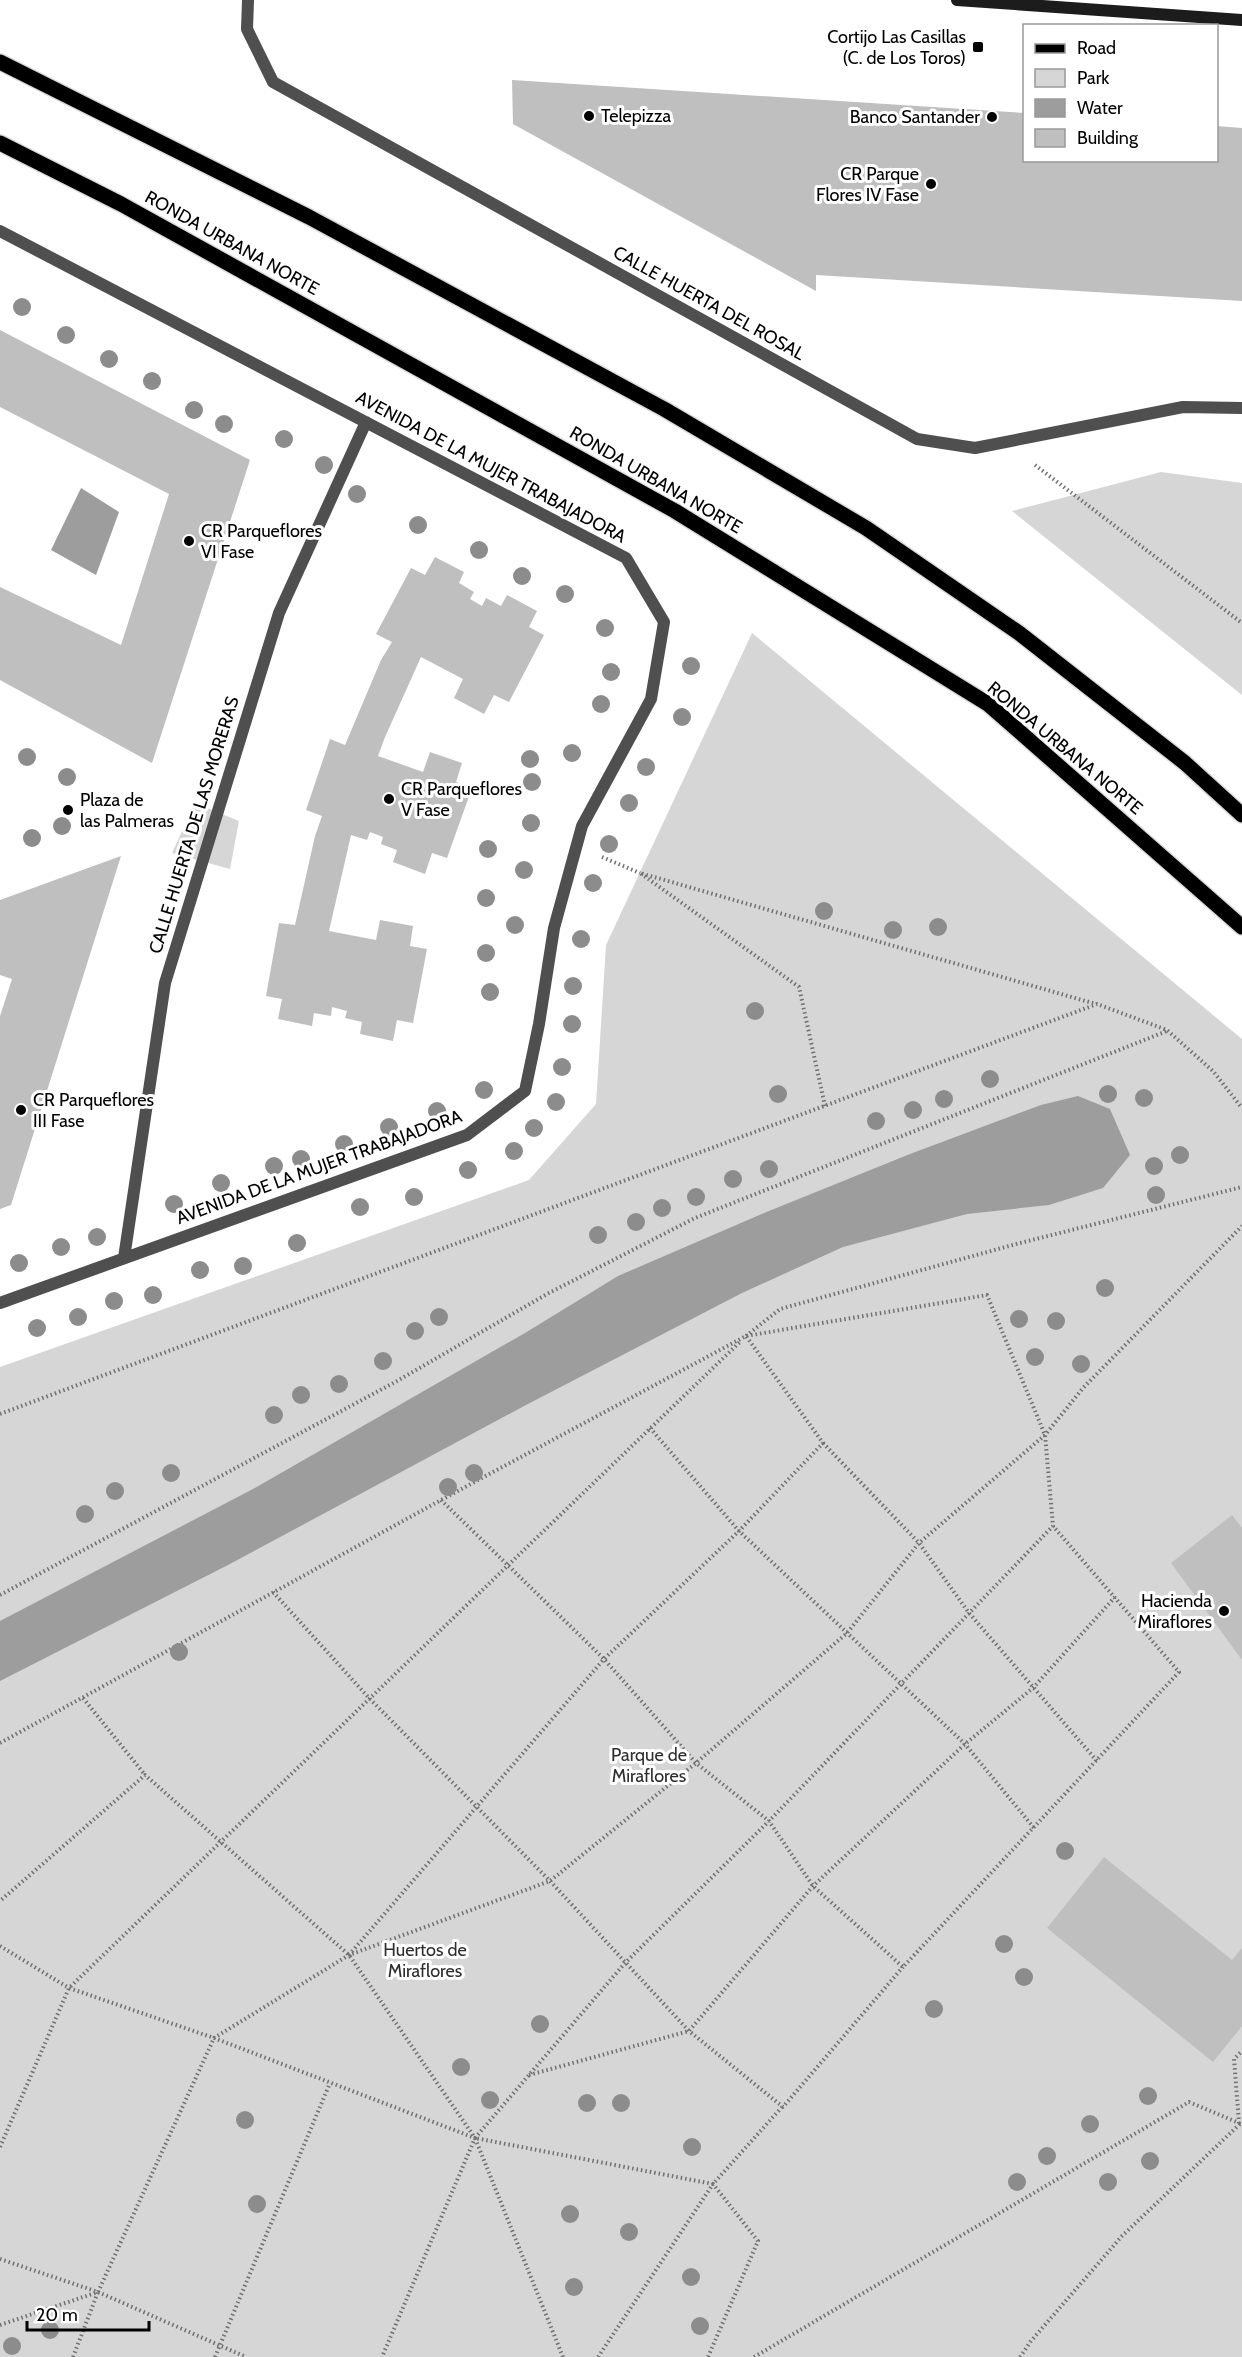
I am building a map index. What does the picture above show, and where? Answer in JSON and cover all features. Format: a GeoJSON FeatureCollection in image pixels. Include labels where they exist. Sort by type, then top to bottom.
{"type":"FeatureCollection","features":[{"type":"Feature","properties":{"kind":"main road"},"geometry":{"type":"LineString","coordinates":[[0,62],[320,223],[664,409],[866,528],[1019,633],[1185,764],[1242,815]]}},
{"type":"Feature","properties":{"kind":"main road","name":"RONDA URBANA NORTE"},"geometry":{"type":"LineString","coordinates":[[0,143],[121,204],[675,511],[988,704],[1242,927]]}},
{"type":"Feature","properties":{"kind":"street","name":"CALLE HUERTA DEL ROSAL"},"geometry":{"type":"LineString","coordinates":[[248,0],[247,28],[273,82],[917,439],[975,448],[1183,407],[1242,408]]}},
{"type":"Feature","properties":{"kind":"street"},"geometry":{"type":"LineString","coordinates":[[957,0],[1242,20]]}},
{"type":"Feature","properties":{"kind":"street","name":"AVENIDA DE LA MUJER TRABAJADORA"},"geometry":{"type":"LineString","coordinates":[[0,231],[626,558],[664,622],[651,699],[582,826],[576,845],[554,928],[539,1024],[525,1091],[467,1135],[0,1303]]}},
{"type":"Feature","properties":{"kind":"street","name":"CALLE HUERTA DE LAS MORERAS"},"geometry":{"type":"LineString","coordinates":[[124,1258],[165,983],[279,613],[366,422]]}},
{"type":"Feature","properties":{"kind":"path"},"geometry":{"type":"LineString","coordinates":[[1006,443],[1242,622]]}},
{"type":"Feature","properties":{"kind":"path"},"geometry":{"type":"LineString","coordinates":[[576,845],[640,873],[1097,1005],[1167,1030],[1213,1071],[1242,1108]]}},
{"type":"Feature","properties":{"kind":"path"},"geometry":{"type":"LineString","coordinates":[[640,873],[799,987],[825,1106]]}},
{"type":"Feature","properties":{"kind":"path"},"geometry":{"type":"LineString","coordinates":[[0,1414],[1097,1005]]}},
{"type":"Feature","properties":{"kind":"path"},"geometry":{"type":"LineString","coordinates":[[0,1595],[398,1380],[547,1294],[695,1218],[1167,1030]]}},
{"type":"Feature","properties":{"kind":"path"},"geometry":{"type":"LineString","coordinates":[[0,2147],[69,1988],[746,1336],[780,1309],[1020,1243],[1242,1187]]}},
{"type":"Feature","properties":{"kind":"path"},"geometry":{"type":"LineString","coordinates":[[73,2357],[98,2292],[214,2038],[349,1955],[550,1881],[696,1763],[847,1633],[919,1544],[1045,1435],[1083,1389],[1242,1226]]}},
{"type":"Feature","properties":{"kind":"path"},"geometry":{"type":"LineString","coordinates":[[0,1743],[441,1500],[746,1336],[987,1295],[1045,1435],[1053,1526],[1179,1672],[903,1967],[714,2184],[598,2357]]}},
{"type":"Feature","properties":{"kind":"path"},"geometry":{"type":"LineString","coordinates":[[746,1336],[823,1443],[919,1544],[969,1613],[1097,1761]]}},
{"type":"Feature","properties":{"kind":"path"},"geometry":{"type":"LineString","coordinates":[[650,1428],[739,1531],[966,1744],[1034,1828]]}},
{"type":"Feature","properties":{"kind":"path"},"geometry":{"type":"LineString","coordinates":[[349,1955],[604,1659],[739,1531],[823,1443]]}},
{"type":"Feature","properties":{"kind":"path"},"geometry":{"type":"LineString","coordinates":[[441,1500],[604,1659],[696,1763],[769,1821],[813,1886],[903,1967]]}},
{"type":"Feature","properties":{"kind":"path"},"geometry":{"type":"LineString","coordinates":[[382,2357],[475,2138],[625,1963],[769,1821],[1053,1526]]}},
{"type":"Feature","properties":{"kind":"path"},"geometry":{"type":"LineString","coordinates":[[273,1592],[369,1698],[550,1881],[688,2031],[783,2107]]}},
{"type":"Feature","properties":{"kind":"path"},"geometry":{"type":"LineString","coordinates":[[529,2076],[688,2031],[813,1886],[966,1744],[1033,1688],[1115,1598]]}},
{"type":"Feature","properties":{"kind":"path"},"geometry":{"type":"LineString","coordinates":[[83,1698],[145,1775],[349,1955],[475,2138],[563,2357]]}},
{"type":"Feature","properties":{"kind":"path"},"geometry":{"type":"LineString","coordinates":[[0,1901],[145,1775]]}},
{"type":"Feature","properties":{"kind":"path"},"geometry":{"type":"LineString","coordinates":[[0,1947],[69,1988],[214,2038],[475,2138],[714,2184],[758,2241],[708,2357]]}},
{"type":"Feature","properties":{"kind":"path"},"geometry":{"type":"LineString","coordinates":[[1241,2122],[1234,2059],[1242,2051]]}},
{"type":"Feature","properties":{"kind":"path"},"geometry":{"type":"LineString","coordinates":[[214,2357],[330,2083]]}},
{"type":"Feature","properties":{"kind":"path"},"geometry":{"type":"LineString","coordinates":[[754,2357],[1189,2102],[1241,2122]]}},
{"type":"Feature","properties":{"kind":"path"},"geometry":{"type":"LineString","coordinates":[[1020,2357],[1031,2341],[1122,2236],[1241,2122]]}},
{"type":"Feature","properties":{"kind":"path"},"geometry":{"type":"LineString","coordinates":[[0,2259],[98,2292],[246,2357]]}},
{"type":"Feature","properties":{"kind":"path"},"geometry":{"type":"LineString","coordinates":[[0,2325],[98,2292]]}},
{"type":"Feature","properties":{"kind":"green space"},"geometry":{"type":"Polygon","coordinates":[[[1161,472],[1242,483],[1242,695],[1012,511],[1161,472]]]}},
{"type":"Feature","properties":{"kind":"green space","name":"Parque de Miraflores"},"geometry":{"type":"Polygon","coordinates":[[[752,633],[1242,1039],[1242,2357],[0,2357],[0,1367],[529,1180],[596,1104],[606,945],[752,633]]]}},
{"type":"Feature","properties":{"kind":"green space"},"geometry":{"type":"Polygon","coordinates":[[[195,803],[239,821],[230,869],[172,853],[195,803]]]}},
{"type":"Feature","properties":{"kind":"water"},"geometry":{"type":"Polygon","coordinates":[[[81,488],[119,512],[96,575],[51,550],[81,488]]]}},
{"type":"Feature","properties":{"kind":"water"},"geometry":{"type":"Polygon","coordinates":[[[1078,1096],[1110,1109],[1130,1155],[1103,1188],[1049,1205],[967,1214],[843,1247],[742,1293],[526,1405],[228,1565],[0,1681],[0,1621],[253,1489],[525,1333],[618,1276],[764,1213],[910,1154],[1041,1105],[1078,1096]]]}},
{"type":"Feature","properties":{"kind":"building","name":"CR Parque Flores IV Fase"},"geometry":{"type":"Polygon","coordinates":[[[512,80],[1023,113],[1023,162],[1218,162],[1218,126],[1242,128],[1242,301],[816,275],[816,291],[513,124],[512,80]]]}},
{"type":"Feature","properties":{"kind":"building","name":"CR Parqueflores VI Fase"},"geometry":{"type":"Polygon","coordinates":[[[0,330],[250,460],[152,763],[0,680],[0,587],[121,645],[169,494],[0,407],[0,330]]]}},
{"type":"Feature","properties":{"kind":"building","name":"CR Parqueflores V Fase"},"geometry":{"type":"Polygon","coordinates":[[[435,557],[464,572],[459,583],[474,592],[470,599],[482,606],[486,598],[501,606],[507,595],[537,611],[529,627],[544,635],[509,702],[494,695],[484,714],[454,698],[463,679],[421,657],[385,737],[378,756],[423,772],[430,752],[462,763],[456,782],[472,788],[447,858],[432,853],[425,874],[393,862],[397,850],[381,844],[383,837],[370,832],[367,840],[351,835],[329,931],[376,940],[380,920],[413,926],[410,946],[427,949],[413,1023],[397,1020],[393,1041],[360,1034],[362,1022],[345,1018],[347,1011],[332,1007],[331,1016],[314,1013],[312,1026],[278,1019],[282,999],[266,996],[279,923],[295,925],[315,836],[322,816],[306,810],[330,739],[345,745],[381,660],[392,642],[376,634],[411,568],[425,575],[435,557]]]}},
{"type":"Feature","properties":{"kind":"building","name":"CR Parqueflores III Fase"},"geometry":{"type":"Polygon","coordinates":[[[121,856],[11,1205],[0,1209],[0,1016],[12,979],[0,975],[0,900],[121,856]]]}},
{"type":"Feature","properties":{"kind":"building","name":"Hacienda Miraflores"},"geometry":{"type":"Polygon","coordinates":[[[1232,1515],[1242,1528],[1242,1660],[1171,1563],[1232,1515]]]}},
{"type":"Feature","properties":{"kind":"building"},"geometry":{"type":"Polygon","coordinates":[[[1104,1857],[1232,1960],[1242,1948],[1242,2026],[1213,2062],[1047,1928],[1104,1857]]]}},
{"type":"Feature","properties":{"kind":"place","name":"Cortijo Las Casillas (C. de Los Toros)"},"geometry":{"type":"Point","coordinates":[978,47]}},
{"type":"Feature","properties":{"kind":"place","name":"Telepizza"},"geometry":{"type":"Point","coordinates":[589,116]}},
{"type":"Feature","properties":{"kind":"place","name":"Banco Santander"},"geometry":{"type":"Point","coordinates":[992,117]}},
{"type":"Feature","properties":{"kind":"place","name":"CR Parque Flores IV Fase"},"geometry":{"type":"Point","coordinates":[931,184]}},
{"type":"Feature","properties":{"kind":"place","name":"CR Parqueflores VI Fase"},"geometry":{"type":"Point","coordinates":[189,541]}},
{"type":"Feature","properties":{"kind":"place","name":"CR Parqueflores V Fase"},"geometry":{"type":"Point","coordinates":[389,799]}},
{"type":"Feature","properties":{"kind":"place","name":"Plaza de las Palmeras"},"geometry":{"type":"Point","coordinates":[68,810]}},
{"type":"Feature","properties":{"kind":"place","name":"CR Parqueflores III Fase"},"geometry":{"type":"Point","coordinates":[21,1110]}},
{"type":"Feature","properties":{"kind":"place","name":"Hacienda Miraflores"},"geometry":{"type":"Point","coordinates":[1224,1611]}},
{"type":"Feature","properties":{"kind":"park label","name":"Huertos de Miraflores"},"geometry":{"type":"Point","coordinates":[425,1960]}}]}
